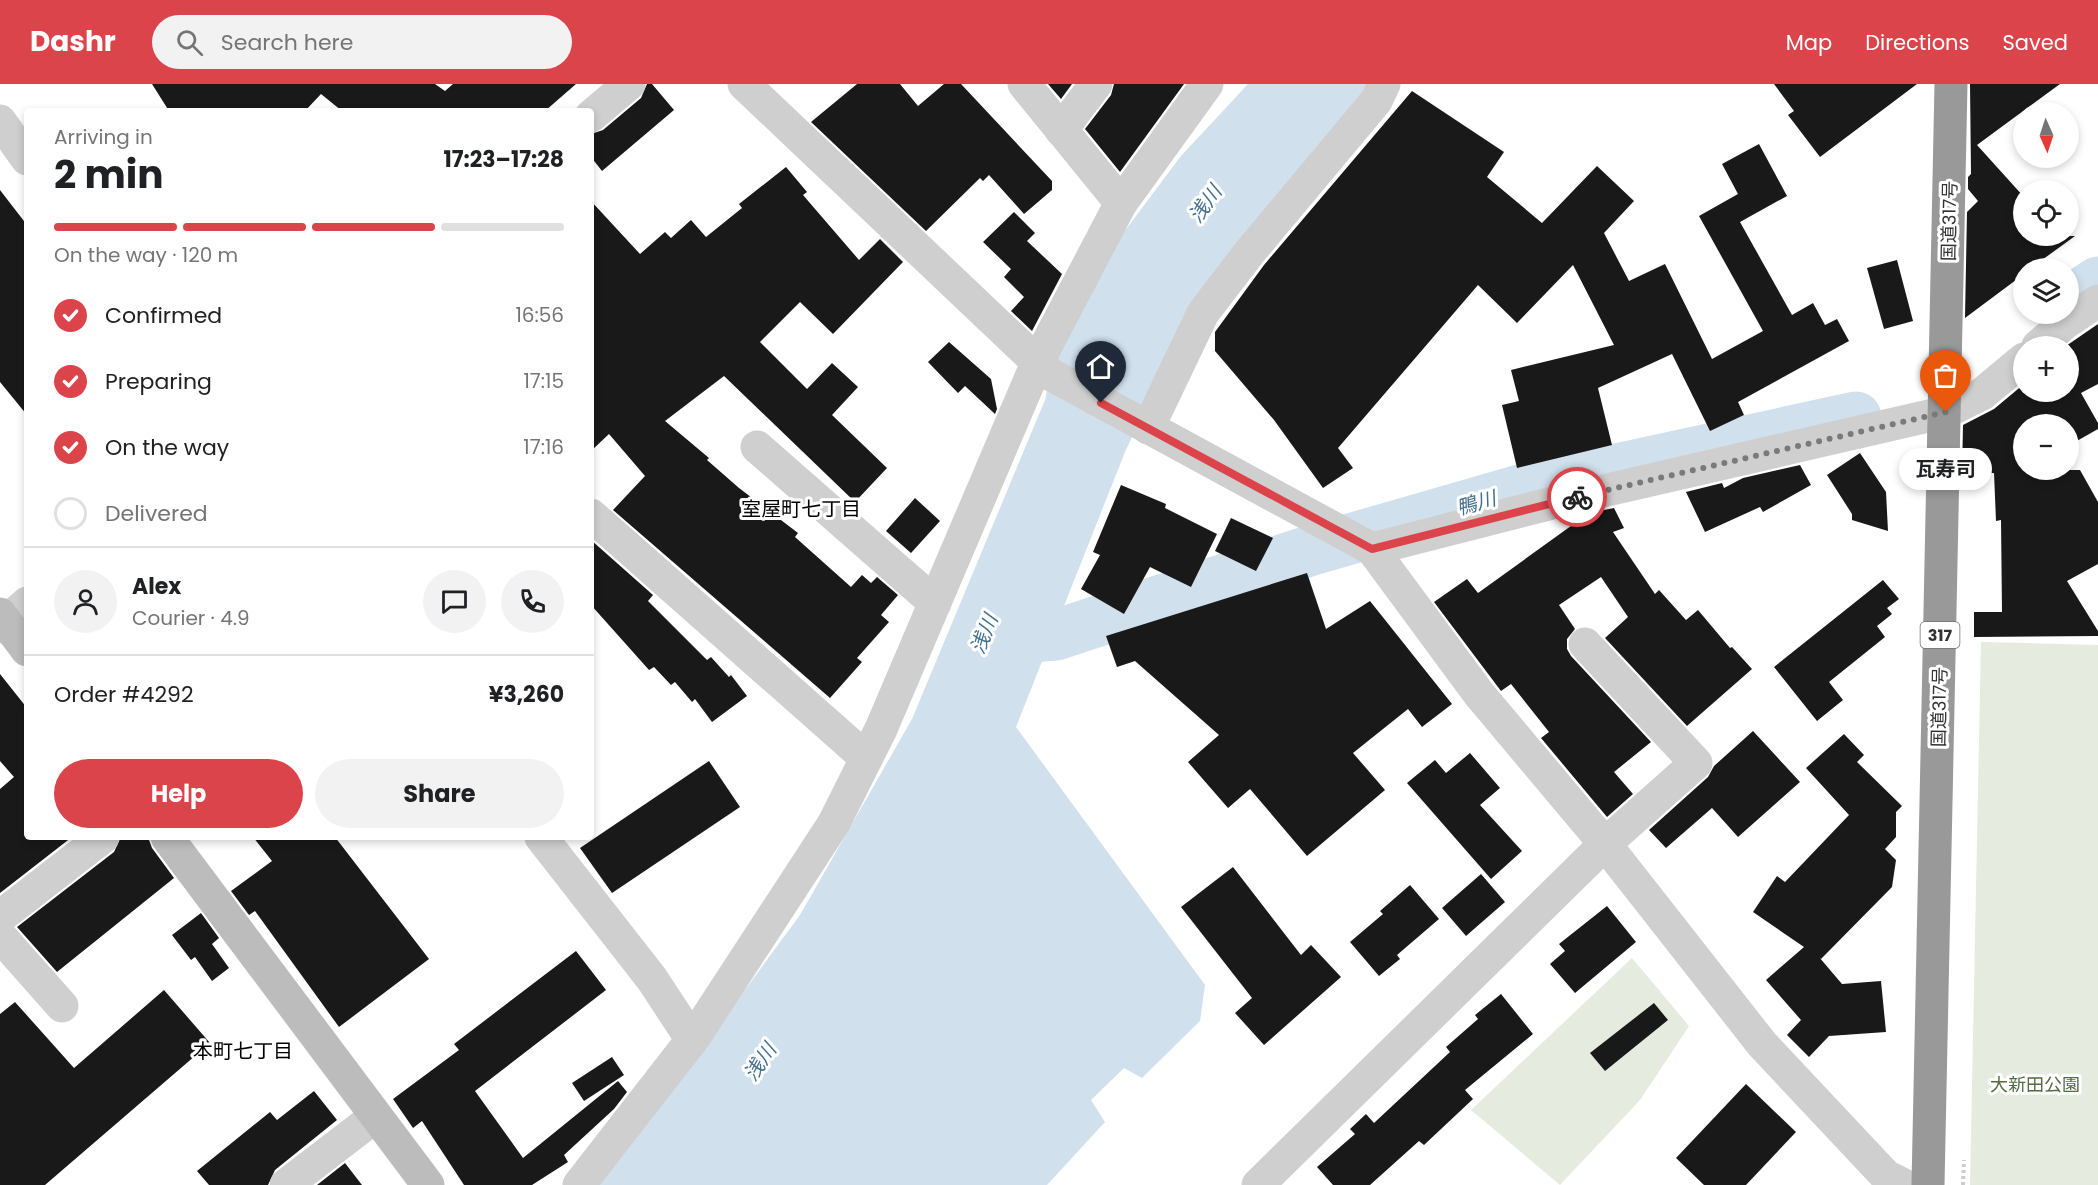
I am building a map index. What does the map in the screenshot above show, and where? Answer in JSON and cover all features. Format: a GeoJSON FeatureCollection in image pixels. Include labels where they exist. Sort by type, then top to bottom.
{"type":"FeatureCollection","features":[{"type":"Feature","properties":{"kind":"highway","name":"国道317号"},"geometry":{"type":"LineString","coordinates":[[1928,1185],[1946,412],[1951,84]]}},
{"type":"Feature","properties":{"kind":"street"},"geometry":{"type":"LineString","coordinates":[[594,113],[628,84]]}},
{"type":"Feature","properties":{"kind":"street"},"geometry":{"type":"LineString","coordinates":[[744,84],[1044,368],[1142,425],[1372,549],[1479,694],[1605,844],[1762,1044],[1886,1176],[1904,1185]]}},
{"type":"Feature","properties":{"kind":"street"},"geometry":{"type":"LineString","coordinates":[[1024,84],[1120,203]]}},
{"type":"Feature","properties":{"kind":"street"},"geometry":{"type":"LineString","coordinates":[[1061,130],[1096,84]]}},
{"type":"Feature","properties":{"kind":"street"},"geometry":{"type":"LineString","coordinates":[[579,1185],[692,1040],[834,823],[866,758],[1120,203],[1207,84]]}},
{"type":"Feature","properties":{"kind":"street"},"geometry":{"type":"LineString","coordinates":[[1142,425],[1203,313],[1256,244],[1376,101],[1383,84]]}},
{"type":"Feature","properties":{"kind":"street"},"geometry":{"type":"LineString","coordinates":[[0,121],[24,155]]}},
{"type":"Feature","properties":{"kind":"street"},"geometry":{"type":"LineString","coordinates":[[2050,336],[2098,301]]}},
{"type":"Feature","properties":{"kind":"street"},"geometry":{"type":"LineString","coordinates":[[1372,549],[1568,499],[1946,412],[1982,394],[2013,367]]}},
{"type":"Feature","properties":{"kind":"street"},"geometry":{"type":"LineString","coordinates":[[757,447],[935,603]]}},
{"type":"Feature","properties":{"kind":"street"},"geometry":{"type":"LineString","coordinates":[[594,518],[866,758]]}},
{"type":"Feature","properties":{"kind":"street"},"geometry":{"type":"LineString","coordinates":[[8,617],[24,645]]}},
{"type":"Feature","properties":{"kind":"street"},"geometry":{"type":"LineString","coordinates":[[1258,1185],[1605,844],[1696,763],[1585,644]]}},
{"type":"Feature","properties":{"kind":"street"},"geometry":{"type":"LineString","coordinates":[[0,917],[99,840]]}},
{"type":"Feature","properties":{"kind":"street"},"geometry":{"type":"LineString","coordinates":[[169,840],[428,1185]]}},
{"type":"Feature","properties":{"kind":"street"},"geometry":{"type":"LineString","coordinates":[[544,840],[652,979],[692,1040]]}},
{"type":"Feature","properties":{"kind":"street"},"geometry":{"type":"LineString","coordinates":[[0,936],[62,1006]]}},
{"type":"Feature","properties":{"kind":"street"},"geometry":{"type":"LineString","coordinates":[[286,1185],[376,1116]]}},
{"type":"Feature","properties":{"kind":"path"},"geometry":{"type":"LineString","coordinates":[[1963,1185],[1964,1160]]}},
{"type":"Feature","properties":{"kind":"green space","name":"大新田公園"},"geometry":{"type":"Polygon","coordinates":[[[1981,642],[2098,645],[2098,1185],[1970,1185],[1981,642]]]}},
{"type":"Feature","properties":{"kind":"green space"},"geometry":{"type":"Polygon","coordinates":[[[1632,958],[1689,1026],[1640,1100],[1560,1185],[1471,1110],[1632,958]]]}},
{"type":"Feature","properties":{"kind":"water","name":"浅川"},"geometry":{"type":"Polygon","coordinates":[[[1248,84],[1366,84],[1351,117],[1197,299],[1125,452],[1016,727],[1205,985],[1200,1021],[1142,1078],[1124,1068],[1091,1100],[1105,1122],[1047,1185],[595,1185],[663,1101],[800,915],[912,719],[1045,400],[1057,343],[1121,236],[1181,156],[1248,84]]]}},
{"type":"Feature","properties":{"kind":"building"},"geometry":{"type":"Polygon","coordinates":[[[152,84],[435,84],[445,91],[453,84],[576,84],[548,108],[338,108],[321,94],[308,108],[167,108],[152,84]]]}},
{"type":"Feature","properties":{"kind":"building"},"geometry":{"type":"Polygon","coordinates":[[[647,84],[652,84],[674,110],[602,171],[594,161],[594,133],[603,130],[641,98],[647,84]]]}},
{"type":"Feature","properties":{"kind":"building"},"geometry":{"type":"Polygon","coordinates":[[[857,84],[900,84],[918,106],[944,84],[961,84],[1052,181],[1052,190],[1024,214],[989,175],[983,181],[980,178],[926,231],[811,122],[857,84]]]}},
{"type":"Feature","properties":{"kind":"building"},"geometry":{"type":"Polygon","coordinates":[[[1048,84],[1072,84],[1061,99],[1048,84]]]}},
{"type":"Feature","properties":{"kind":"building"},"geometry":{"type":"Polygon","coordinates":[[[1114,84],[1184,84],[1120,172],[1085,129],[1111,95],[1114,84]]]}},
{"type":"Feature","properties":{"kind":"building"},"geometry":{"type":"Polygon","coordinates":[[[1774,84],[1917,84],[1820,157],[1788,115],[1794,111],[1774,84]]]}},
{"type":"Feature","properties":{"kind":"building"},"geometry":{"type":"Polygon","coordinates":[[[1970,84],[2060,84],[2036,102],[2013,102],[2013,119],[1977,145],[2013,185],[2013,246],[2061,246],[2045,258],[2013,258],[2013,282],[1965,318],[1967,212],[1978,201],[1968,189],[1968,177],[1971,174],[1970,84]]]}},
{"type":"Feature","properties":{"kind":"building"},"geometry":{"type":"Polygon","coordinates":[[[1412,91],[1504,152],[1487,177],[1542,223],[1597,166],[1634,201],[1604,233],[1629,281],[1665,264],[1712,359],[1763,331],[1699,216],[1738,194],[1722,164],[1759,144],[1787,196],[1740,222],[1792,315],[1813,303],[1825,325],[1837,319],[1849,341],[1738,402],[1744,415],[1710,431],[1672,354],[1598,388],[1612,445],[1517,468],[1502,405],[1519,401],[1511,370],[1614,345],[1573,265],[1517,323],[1478,285],[1338,448],[1353,468],[1323,488],[1274,420],[1215,351],[1215,332],[1264,265],[1412,91]]]}},
{"type":"Feature","properties":{"kind":"building"},"geometry":{"type":"Polygon","coordinates":[[[786,167],[807,192],[803,195],[859,260],[880,239],[903,262],[833,334],[800,302],[760,342],[807,389],[832,363],[858,387],[832,415],[887,468],[855,502],[724,376],[665,421],[709,458],[707,460],[739,488],[798,533],[795,537],[851,587],[862,575],[871,583],[877,577],[898,595],[881,615],[889,622],[857,658],[862,662],[830,698],[613,510],[645,476],[609,434],[594,448],[594,204],[640,254],[665,232],[671,238],[691,220],[706,237],[742,208],[739,204],[786,167]]]}},
{"type":"Feature","properties":{"kind":"building"},"geometry":{"type":"Polygon","coordinates":[[[0,190],[24,221],[24,411],[0,382],[0,190]]]}},
{"type":"Feature","properties":{"kind":"building"},"geometry":{"type":"Polygon","coordinates":[[[1014,212],[1035,233],[1027,241],[1062,274],[1032,331],[1011,311],[1024,297],[1004,277],[1011,269],[983,242],[1014,212]]]}},
{"type":"Feature","properties":{"kind":"building"},"geometry":{"type":"Polygon","coordinates":[[[1897,260],[1913,321],[1884,329],[1867,268],[1897,260]]]}},
{"type":"Feature","properties":{"kind":"building"},"geometry":{"type":"Polygon","coordinates":[[[2098,324],[2098,384],[2081,393],[2098,423],[2098,429],[2079,440],[2079,414],[2013,414],[2013,480],[2079,480],[2080,470],[2098,502],[2098,564],[2067,581],[2098,631],[2098,636],[1974,637],[1974,612],[2002,612],[2001,520],[1996,521],[1994,473],[1962,474],[1963,425],[1994,409],[2013,393],[2013,402],[2079,402],[2079,337],[2098,324]]]}},
{"type":"Feature","properties":{"kind":"building"},"geometry":{"type":"Polygon","coordinates":[[[949,342],[991,379],[997,409],[995,414],[965,386],[958,393],[928,362],[949,342]]]}},
{"type":"Feature","properties":{"kind":"building"},"geometry":{"type":"Polygon","coordinates":[[[1860,453],[1886,492],[1888,531],[1852,520],[1852,514],[1827,475],[1860,453]]]}},
{"type":"Feature","properties":{"kind":"building"},"geometry":{"type":"Polygon","coordinates":[[[1800,465],[1811,485],[1763,512],[1760,507],[1705,532],[1686,492],[1722,483],[1724,488],[1743,478],[1800,465]]]}},
{"type":"Feature","properties":{"kind":"building"},"geometry":{"type":"Polygon","coordinates":[[[1121,485],[1166,504],[1165,508],[1217,534],[1191,587],[1150,567],[1124,614],[1081,589],[1100,555],[1093,552],[1121,485]]]}},
{"type":"Feature","properties":{"kind":"building"},"geometry":{"type":"Polygon","coordinates":[[[915,498],[940,521],[911,553],[886,531],[915,498]]]}},
{"type":"Feature","properties":{"kind":"building"},"geometry":{"type":"Polygon","coordinates":[[[1614,508],[1624,528],[1613,532],[1655,594],[1659,590],[1686,620],[1698,610],[1730,648],[1732,647],[1752,669],[1687,726],[1605,638],[1628,617],[1601,577],[1559,605],[1575,629],[1567,639],[1567,649],[1571,656],[1651,742],[1614,772],[1633,794],[1607,817],[1541,738],[1549,732],[1511,684],[1501,691],[1434,602],[1467,579],[1478,593],[1589,513],[1614,508]]]}},
{"type":"Feature","properties":{"kind":"building"},"geometry":{"type":"Polygon","coordinates":[[[1231,518],[1273,538],[1256,571],[1215,551],[1231,518]]]}},
{"type":"Feature","properties":{"kind":"building"},"geometry":{"type":"Polygon","coordinates":[[[594,543],[653,595],[648,601],[707,660],[711,657],[729,677],[731,675],[747,696],[712,722],[695,699],[692,702],[675,682],[671,685],[654,667],[649,670],[594,608],[594,543]]]}},
{"type":"Feature","properties":{"kind":"building"},"geometry":{"type":"Polygon","coordinates":[[[1307,573],[1326,629],[1370,601],[1452,704],[1422,727],[1408,709],[1353,753],[1385,790],[1307,856],[1250,789],[1228,808],[1188,762],[1219,735],[1135,661],[1117,667],[1106,636],[1307,573]]]}},
{"type":"Feature","properties":{"kind":"building"},"geometry":{"type":"Polygon","coordinates":[[[1883,580],[1899,599],[1887,608],[1892,614],[1877,626],[1885,637],[1829,682],[1843,700],[1817,721],[1774,667],[1883,580]]]}},
{"type":"Feature","properties":{"kind":"building"},"geometry":{"type":"Polygon","coordinates":[[[0,674],[24,704],[24,840],[68,840],[0,893],[0,789],[14,777],[0,761],[0,674]]]}},
{"type":"Feature","properties":{"kind":"building"},"geometry":{"type":"Polygon","coordinates":[[[1753,731],[1800,782],[1738,837],[1712,808],[1666,848],[1649,830],[1708,777],[1714,766],[1753,731]]]}},
{"type":"Feature","properties":{"kind":"building"},"geometry":{"type":"Polygon","coordinates":[[[1844,734],[1864,755],[1857,762],[1902,806],[1896,812],[1896,837],[1885,849],[1896,860],[1892,887],[1821,959],[1819,957],[1842,984],[1881,981],[1886,1032],[1829,1036],[1809,1057],[1787,1035],[1801,1020],[1766,980],[1804,947],[1753,912],[1777,876],[1785,882],[1849,815],[1806,768],[1844,734]]]}},
{"type":"Feature","properties":{"kind":"building"},"geometry":{"type":"Polygon","coordinates":[[[1470,753],[1500,788],[1480,805],[1522,851],[1491,879],[1407,783],[1435,760],[1446,773],[1470,753]]]}},
{"type":"Feature","properties":{"kind":"building"},"geometry":{"type":"Polygon","coordinates":[[[709,761],[740,807],[612,893],[580,848],[709,761]]]}},
{"type":"Feature","properties":{"kind":"building"},"geometry":{"type":"Polygon","coordinates":[[[120,840],[149,840],[152,848],[174,878],[57,972],[17,927],[114,852],[120,840]]]}},
{"type":"Feature","properties":{"kind":"building"},"geometry":{"type":"Polygon","coordinates":[[[255,840],[337,840],[429,959],[339,1027],[255,911],[249,915],[231,891],[272,861],[255,840]]]}},
{"type":"Feature","properties":{"kind":"building"},"geometry":{"type":"Polygon","coordinates":[[[1233,867],[1301,955],[1311,945],[1341,977],[1264,1045],[1235,1013],[1252,998],[1181,907],[1233,867]]]}},
{"type":"Feature","properties":{"kind":"building"},"geometry":{"type":"Polygon","coordinates":[[[1481,874],[1505,902],[1466,936],[1442,908],[1481,874]]]}},
{"type":"Feature","properties":{"kind":"building"},"geometry":{"type":"Polygon","coordinates":[[[1410,885],[1439,919],[1397,955],[1400,959],[1379,976],[1350,942],[1383,914],[1380,911],[1410,885]]]}},
{"type":"Feature","properties":{"kind":"building"},"geometry":{"type":"Polygon","coordinates":[[[1607,906],[1636,942],[1575,993],[1550,964],[1565,951],[1559,944],[1607,906]]]}},
{"type":"Feature","properties":{"kind":"building"},"geometry":{"type":"Polygon","coordinates":[[[201,913],[219,938],[212,944],[229,968],[212,981],[195,957],[191,960],[172,935],[201,913]]]}},
{"type":"Feature","properties":{"kind":"building"},"geometry":{"type":"Polygon","coordinates":[[[576,951],[606,990],[475,1091],[523,1158],[618,1081],[627,1092],[614,1109],[564,1155],[568,1162],[532,1185],[464,1185],[422,1121],[413,1128],[393,1099],[459,1050],[454,1044],[576,951]]]}},
{"type":"Feature","properties":{"kind":"building"},"geometry":{"type":"Polygon","coordinates":[[[164,990],[210,1043],[45,1185],[0,1185],[0,1014],[15,1002],[74,1068],[164,990]]]}},
{"type":"Feature","properties":{"kind":"building"},"geometry":{"type":"Polygon","coordinates":[[[1501,994],[1533,1034],[1465,1090],[1473,1099],[1424,1145],[1419,1141],[1370,1185],[1333,1185],[1317,1167],[1355,1134],[1350,1129],[1366,1114],[1374,1123],[1450,1052],[1446,1047],[1478,1019],[1475,1015],[1501,994]]]}},
{"type":"Feature","properties":{"kind":"building"},"geometry":{"type":"Polygon","coordinates":[[[1654,1003],[1668,1020],[1605,1071],[1590,1053],[1654,1003]]]}},
{"type":"Feature","properties":{"kind":"building"},"geometry":{"type":"Polygon","coordinates":[[[612,1057],[624,1075],[584,1101],[572,1083],[612,1057]]]}},
{"type":"Feature","properties":{"kind":"building"},"geometry":{"type":"Polygon","coordinates":[[[1746,1084],[1796,1132],[1746,1185],[1704,1185],[1676,1158],[1746,1084]]]}},
{"type":"Feature","properties":{"kind":"building"},"geometry":{"type":"Polygon","coordinates":[[[314,1091],[337,1120],[275,1170],[268,1185],[209,1185],[197,1171],[270,1112],[277,1120],[314,1091]]]}},
{"type":"Feature","properties":{"kind":"building"},"geometry":{"type":"Polygon","coordinates":[[[345,1163],[362,1185],[317,1185],[345,1163]]]}},
{"type":"Feature","properties":{"kind":"waterway","name":"鴨川"},"geometry":{"type":"LineString","coordinates":[[2079,295],[2098,282]]}},
{"type":"Feature","properties":{"kind":"waterway","name":"鴨川"},"geometry":{"type":"LineString","coordinates":[[981,641],[1056,635],[1312,550],[1520,490],[1856,417]]}},
{"type":"Feature","properties":{"kind":"way so far"},"geometry":{"type":"LineString","coordinates":[[1577,497],[1946,412]]}},
{"type":"Feature","properties":{"kind":"place","name":"瓦寿司"},"geometry":{"type":"Point","coordinates":[1946,412]}},
{"type":"Feature","properties":{"kind":"district","name":"室屋町七丁目"},"geometry":{"type":"Point","coordinates":[801,509]}},
{"type":"Feature","properties":{"kind":"district","name":"本町七丁目"},"geometry":{"type":"Point","coordinates":[243,1051]}},
{"type":"Feature","properties":{"kind":"route"},"geometry":{"type":"LineString","coordinates":[[1101,403],[1372,549],[1577,497]]}}]}
